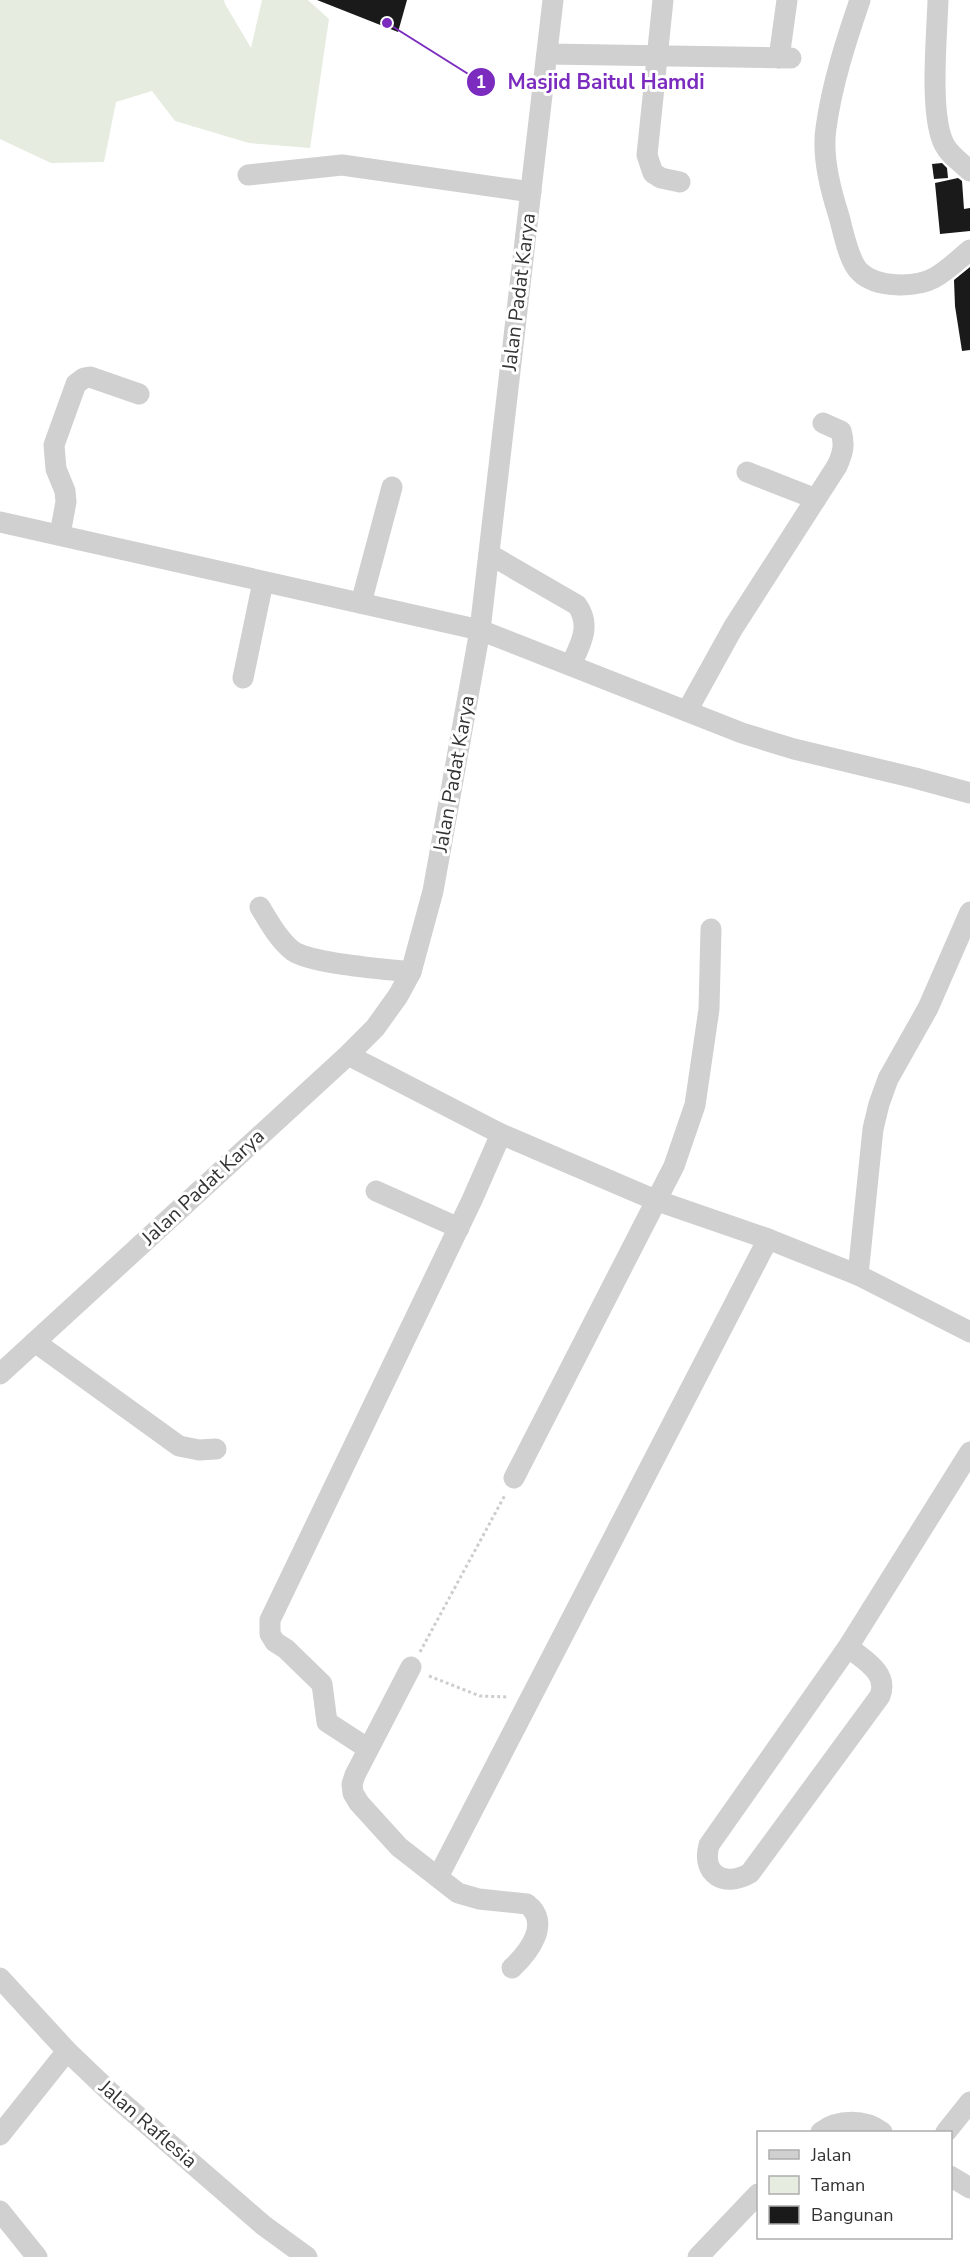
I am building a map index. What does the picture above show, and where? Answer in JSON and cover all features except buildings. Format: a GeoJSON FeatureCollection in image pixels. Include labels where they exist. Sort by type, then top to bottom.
{"type":"FeatureCollection","features":[{"type":"Feature","properties":{"kind":"street","name":"Jalan Padat Karya"},"geometry":{"type":"LineString","coordinates":[[0,1374],[375,1028],[398,996],[411,972],[433,891],[480,630],[553,0]]}},
{"type":"Feature","properties":{"kind":"street"},"geometry":{"type":"LineString","coordinates":[[663,0],[647,155],[653,173],[661,178],[680,182]]}},
{"type":"Feature","properties":{"kind":"street"},"geometry":{"type":"LineString","coordinates":[[547,54],[785,58],[787,0]]}},
{"type":"Feature","properties":{"kind":"street"},"geometry":{"type":"LineString","coordinates":[[860,0],[840,65],[825,129],[827,158],[835,204],[852,259],[860,272],[875,281],[903,284],[934,278],[970,250]]}},
{"type":"Feature","properties":{"kind":"street"},"geometry":{"type":"LineString","coordinates":[[938,0],[935,90],[941,136],[945,147],[970,171]]}},
{"type":"Feature","properties":{"kind":"street"},"geometry":{"type":"LineString","coordinates":[[248,175],[342,165],[531,192]]}},
{"type":"Feature","properties":{"kind":"street"},"geometry":{"type":"LineString","coordinates":[[60,534],[66,502],[65,491],[56,469],[54,445],[75,384],[90,377],[139,394]]}},
{"type":"Feature","properties":{"kind":"street"},"geometry":{"type":"LineString","coordinates":[[687,711],[733,628],[837,466],[843,452],[844,441],[841,431],[823,423]]}},
{"type":"Feature","properties":{"kind":"street"},"geometry":{"type":"LineString","coordinates":[[747,472],[816,499]]}},
{"type":"Feature","properties":{"kind":"street"},"geometry":{"type":"LineString","coordinates":[[361,603],[392,487]]}},
{"type":"Feature","properties":{"kind":"street"},"geometry":{"type":"LineString","coordinates":[[0,522],[480,630],[742,733],[794,749],[970,793]]}},
{"type":"Feature","properties":{"kind":"street"},"geometry":{"type":"LineString","coordinates":[[489,554],[577,605],[582,612],[585,630],[571,665]]}},
{"type":"Feature","properties":{"kind":"street"},"geometry":{"type":"LineString","coordinates":[[243,678],[263,582]]}},
{"type":"Feature","properties":{"kind":"street"},"geometry":{"type":"LineString","coordinates":[[260,907],[286,945],[295,952],[334,963],[411,972]]}},
{"type":"Feature","properties":{"kind":"street"},"geometry":{"type":"LineString","coordinates":[[858,1275],[873,1129],[879,1104],[888,1079],[928,1008],[970,912]]}},
{"type":"Feature","properties":{"kind":"street"},"geometry":{"type":"LineString","coordinates":[[514,1478],[674,1166],[695,1105],[709,1009],[711,929]]}},
{"type":"Feature","properties":{"kind":"street"},"geometry":{"type":"LineString","coordinates":[[348,1054],[501,1134],[655,1200],[768,1239],[858,1275],[970,1332]]}},
{"type":"Feature","properties":{"kind":"street"},"geometry":{"type":"LineString","coordinates":[[367,1748],[327,1722],[322,1684],[286,1649],[275,1642],[270,1634],[270,1620],[459,1228],[501,1134]]}},
{"type":"Feature","properties":{"kind":"street"},"geometry":{"type":"LineString","coordinates":[[376,1191],[459,1228]]}},
{"type":"Feature","properties":{"kind":"street"},"geometry":{"type":"LineString","coordinates":[[438,1877],[768,1239]]}},
{"type":"Feature","properties":{"kind":"street"},"geometry":{"type":"LineString","coordinates":[[35,1342],[179,1446],[199,1450],[216,1449]]}},
{"type":"Feature","properties":{"kind":"street"},"geometry":{"type":"LineString","coordinates":[[848,1647],[880,1674],[883,1684],[880,1696],[750,1874],[733,1879],[724,1879],[715,1875],[709,1866],[707,1854],[709,1845],[848,1647],[970,1452]]}},
{"type":"Feature","properties":{"kind":"street"},"geometry":{"type":"LineString","coordinates":[[411,1668],[367,1748],[352,1784],[353,1793],[358,1803],[399,1847],[458,1893],[479,1899],[527,1904],[532,1908],[536,1917],[537,1934],[526,1954],[512,1968]]}},
{"type":"Feature","properties":{"kind":"street","name":"Jalan Raflesia"},"geometry":{"type":"LineString","coordinates":[[0,1978],[66,2051],[111,2093],[263,2224],[307,2257]]}},
{"type":"Feature","properties":{"kind":"street"},"geometry":{"type":"LineString","coordinates":[[0,2135],[66,2051]]}},
{"type":"Feature","properties":{"kind":"street"},"geometry":{"type":"LineString","coordinates":[[948,2131],[970,2102]]}},
{"type":"Feature","properties":{"kind":"street"},"geometry":{"type":"LineString","coordinates":[[824,2131],[847,2122],[861,2123],[880,2131]]}},
{"type":"Feature","properties":{"kind":"street"},"geometry":{"type":"LineString","coordinates":[[952,2177],[970,2188]]}},
{"type":"Feature","properties":{"kind":"street"},"geometry":{"type":"LineString","coordinates":[[698,2257],[757,2196]]}},
{"type":"Feature","properties":{"kind":"street"},"geometry":{"type":"LineString","coordinates":[[0,2211],[37,2257]]}},
{"type":"Feature","properties":{"kind":"path"},"geometry":{"type":"LineString","coordinates":[[514,1478],[411,1668],[480,1696],[531,1697]]}},
{"type":"Feature","properties":{"kind":"green space"},"geometry":{"type":"Polygon","coordinates":[[[0,0],[224,0],[251,48],[262,0],[308,0],[329,19],[310,148],[249,143],[175,121],[152,91],[116,102],[104,162],[51,163],[0,139],[0,0]]]}},
{"type":"Feature","properties":{"kind":"place","name":"Masjid Baitul Hamdi"},"geometry":{"type":"Point","coordinates":[387,23]}}]}
